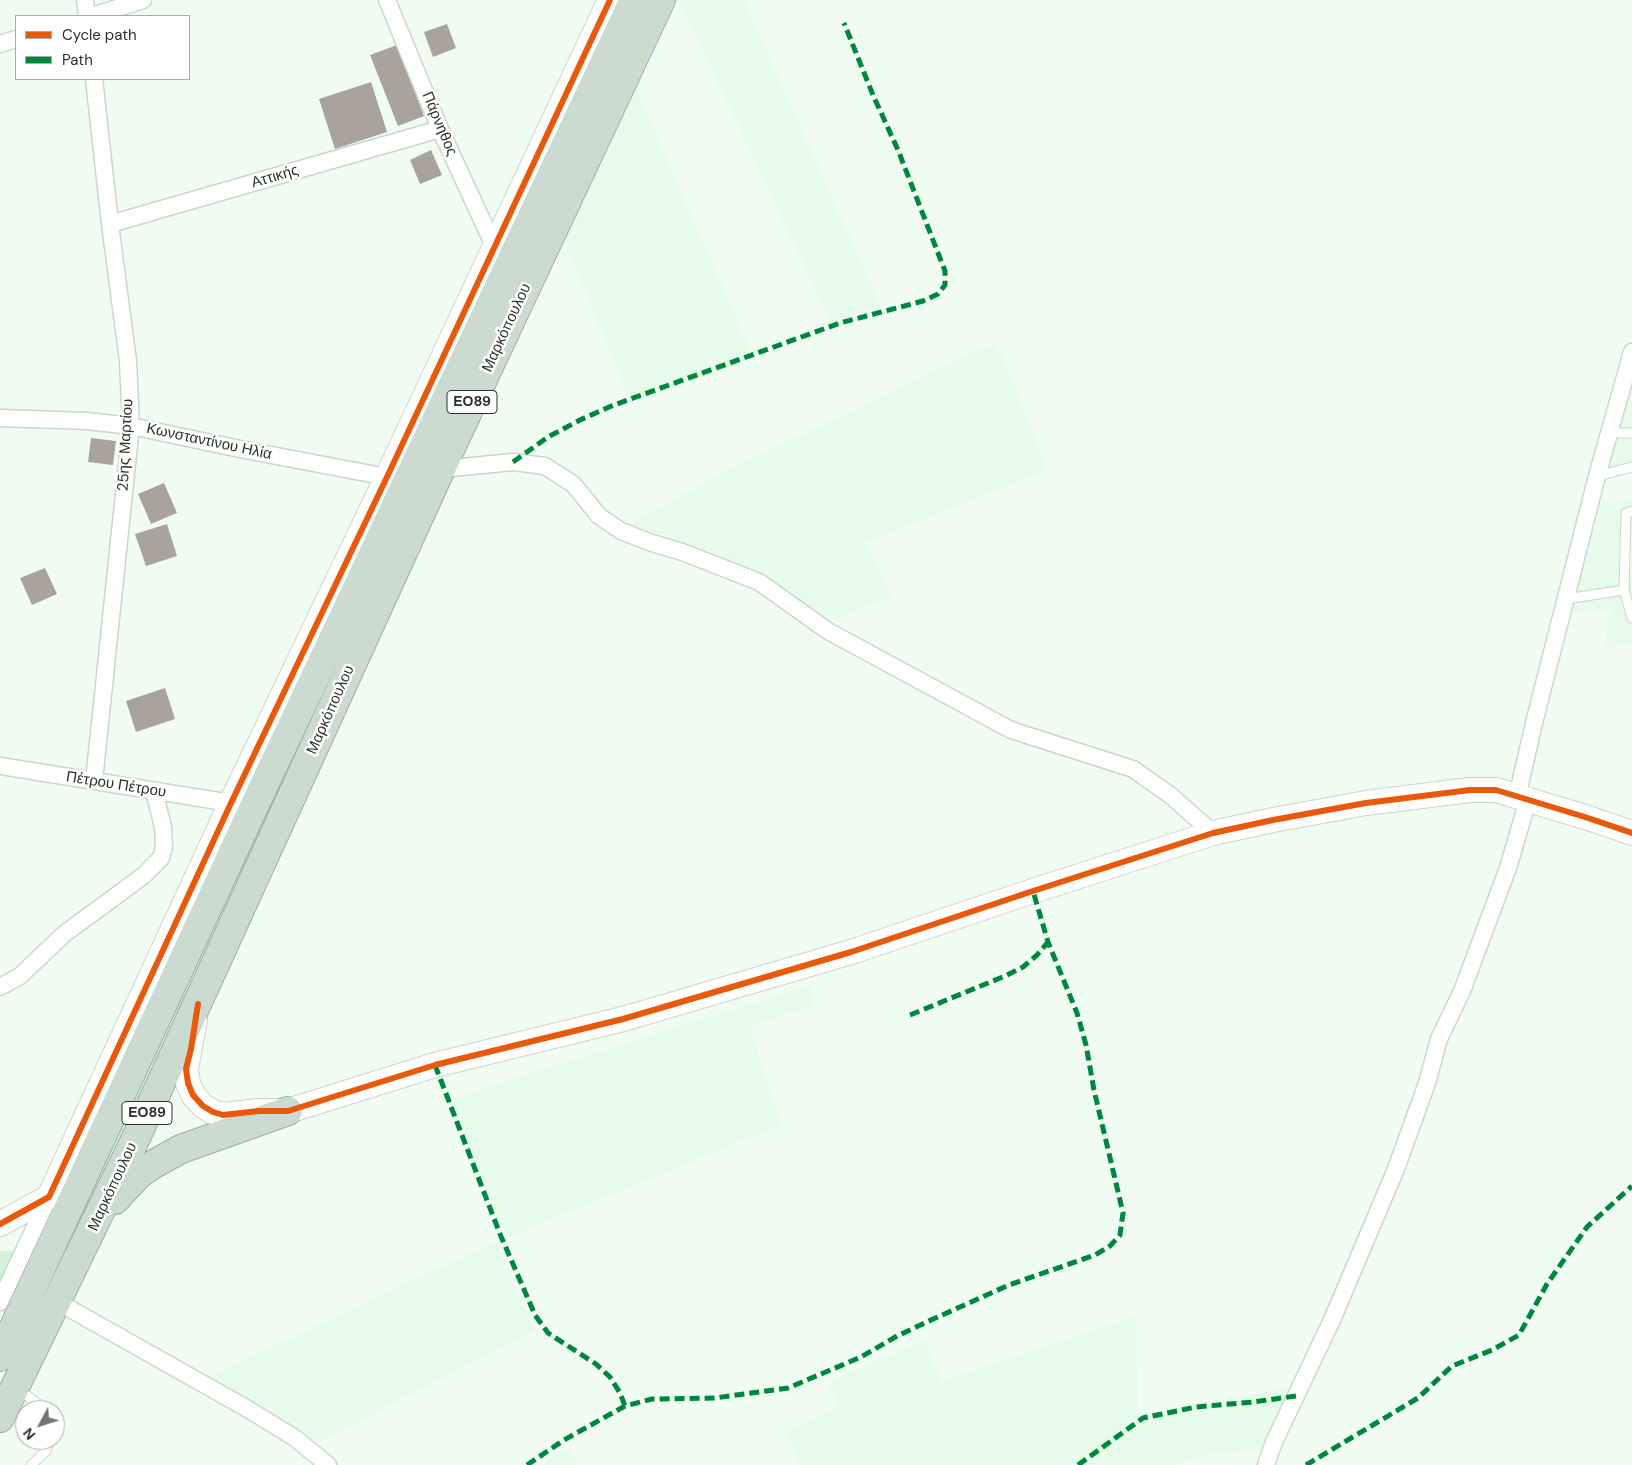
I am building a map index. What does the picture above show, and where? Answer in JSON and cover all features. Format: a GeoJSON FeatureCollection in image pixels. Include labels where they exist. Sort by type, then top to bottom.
{"type":"FeatureCollection","features":[{"type":"Feature","properties":{"kind":"highway","name":"Μαρκόπουλου"},"geometry":{"type":"LineString","coordinates":[[0,1357],[266,780],[634,0]]}},
{"type":"Feature","properties":{"kind":"highway","name":"Μαρκόπουλου"},"geometry":{"type":"LineString","coordinates":[[0,1418],[96,1222],[198,1004],[441,469],[661,0]]}},
{"type":"Feature","properties":{"kind":"highway"},"geometry":{"type":"LineString","coordinates":[[96,1222],[137,1176],[152,1164],[181,1149],[288,1111]]}},
{"type":"Feature","properties":{"kind":"street"},"geometry":{"type":"LineString","coordinates":[[85,0],[87,15]]}},
{"type":"Feature","properties":{"kind":"street"},"geometry":{"type":"LineString","coordinates":[[95,15],[143,0]]}},
{"type":"Feature","properties":{"kind":"street","name":"Πάρνηθος"},"geometry":{"type":"LineString","coordinates":[[387,0],[440,129],[494,246]]}},
{"type":"Feature","properties":{"kind":"street"},"geometry":{"type":"LineString","coordinates":[[0,1302],[232,803],[610,0]]}},
{"type":"Feature","properties":{"kind":"street"},"geometry":{"type":"LineString","coordinates":[[0,44],[15,39]]}},
{"type":"Feature","properties":{"kind":"street","name":"25ης Μαρτίου"},"geometry":{"type":"LineString","coordinates":[[94,80],[128,361],[131,426],[94,781]]}},
{"type":"Feature","properties":{"kind":"street","name":"Αττικής"},"geometry":{"type":"LineString","coordinates":[[110,224],[440,129]]}},
{"type":"Feature","properties":{"kind":"street"},"geometry":{"type":"LineString","coordinates":[[1266,1465],[1274,1442],[1332,1320],[1396,1169],[1427,1083],[1439,1039],[1462,991],[1508,868],[1535,719],[1597,476],[1632,352]]}},
{"type":"Feature","properties":{"kind":"street","name":"Κωνσταντίνου Ηλία"},"geometry":{"type":"LineString","coordinates":[[0,418],[87,421],[131,426],[240,449],[387,476]]}},
{"type":"Feature","properties":{"kind":"street"},"geometry":{"type":"LineString","coordinates":[[441,469],[513,462],[545,466],[573,484],[599,516],[621,531],[685,553],[759,582],[828,631],[1010,730],[1134,769],[1170,795],[1213,833]]}},
{"type":"Feature","properties":{"kind":"street","name":"Πέτρου Πέτρου"},"geometry":{"type":"LineString","coordinates":[[0,766],[232,803]]}},
{"type":"Feature","properties":{"kind":"street"},"geometry":{"type":"LineString","coordinates":[[198,1004],[186,1069],[188,1083],[193,1095],[203,1106],[223,1115],[259,1111],[288,1111],[435,1065],[623,1019],[850,952],[1213,833],[1272,820],[1366,803],[1470,790],[1496,790],[1585,816],[1632,833]]}},
{"type":"Feature","properties":{"kind":"street"},"geometry":{"type":"LineString","coordinates":[[0,987],[20,976],[64,934],[143,876],[161,858],[164,847],[163,827],[154,791]]}},
{"type":"Feature","properties":{"kind":"street"},"geometry":{"type":"LineString","coordinates":[[0,1224],[49,1197]]}},
{"type":"Feature","properties":{"kind":"street"},"geometry":{"type":"LineString","coordinates":[[56,1301],[246,1408],[295,1438],[328,1465]]}},
{"type":"Feature","properties":{"kind":"lane"},"geometry":{"type":"LineString","coordinates":[[1609,433],[1632,432]]}},
{"type":"Feature","properties":{"kind":"lane"},"geometry":{"type":"LineString","coordinates":[[1597,476],[1632,467]]}},
{"type":"Feature","properties":{"kind":"lane"},"geometry":{"type":"LineString","coordinates":[[1632,511],[1626,513],[1624,590],[1632,618]]}},
{"type":"Feature","properties":{"kind":"lane"},"geometry":{"type":"LineString","coordinates":[[1566,599],[1624,590]]}},
{"type":"Feature","properties":{"kind":"lane"},"geometry":{"type":"LineString","coordinates":[[15,1388],[34,1400]]}},
{"type":"Feature","properties":{"kind":"lane"},"geometry":{"type":"LineString","coordinates":[[31,1465],[46,1450]]}},
{"type":"Feature","properties":{"kind":"shaded area"},"geometry":{"type":"Polygon","coordinates":[[[645,0],[652,0],[0,1400],[0,1383],[645,0]]]}},
{"type":"Feature","properties":{"kind":"shaded area"},"geometry":{"type":"Polygon","coordinates":[[[679,0],[744,0],[881,307],[831,322],[679,0]]]}},
{"type":"Feature","properties":{"kind":"shaded area"},"geometry":{"type":"Polygon","coordinates":[[[636,89],[754,359],[631,402],[564,240],[636,89]]]}},
{"type":"Feature","properties":{"kind":"shaded area"},"geometry":{"type":"Polygon","coordinates":[[[996,342],[1048,469],[866,542],[891,597],[827,622],[623,529],[739,465],[996,342]]]}},
{"type":"Feature","properties":{"kind":"shaded area"},"geometry":{"type":"Polygon","coordinates":[[[1632,375],[1632,471],[1602,479],[1632,375]]]}},
{"type":"Feature","properties":{"kind":"shaded area"},"geometry":{"type":"Polygon","coordinates":[[[1632,498],[1632,643],[1604,650],[1610,609],[1571,612],[1601,506],[1632,498]]]}},
{"type":"Feature","properties":{"kind":"shaded area"},"geometry":{"type":"Polygon","coordinates":[[[810,985],[815,1005],[750,1027],[781,1125],[508,1237],[489,1198],[453,1098],[810,985]]]}},
{"type":"Feature","properties":{"kind":"shaded area"},"geometry":{"type":"Polygon","coordinates":[[[496,1241],[535,1331],[312,1445],[203,1380],[496,1241]]]}},
{"type":"Feature","properties":{"kind":"shaded area"},"geometry":{"type":"Polygon","coordinates":[[[24,1250],[0,1302],[0,1251],[24,1250]]]}},
{"type":"Feature","properties":{"kind":"shaded area"},"geometry":{"type":"Polygon","coordinates":[[[1135,1317],[1139,1414],[1295,1387],[1267,1448],[1210,1454],[1176,1465],[800,1465],[787,1432],[839,1407],[828,1383],[923,1340],[942,1381],[1135,1317]]]}},
{"type":"Feature","properties":{"kind":"shaded area"},"geometry":{"type":"Polygon","coordinates":[[[568,1447],[578,1465],[542,1465],[568,1447]]]}},
{"type":"Feature","properties":{"kind":"building"},"geometry":{"type":"Polygon","coordinates":[[[447,24],[456,48],[433,57],[424,32],[447,24]]]}},
{"type":"Feature","properties":{"kind":"building"},"geometry":{"type":"Polygon","coordinates":[[[397,45],[424,116],[398,126],[370,55],[397,45]]]}},
{"type":"Feature","properties":{"kind":"building"},"geometry":{"type":"Polygon","coordinates":[[[371,82],[387,132],[335,149],[319,99],[371,82]]]}},
{"type":"Feature","properties":{"kind":"building"},"geometry":{"type":"Polygon","coordinates":[[[431,150],[442,175],[420,184],[410,160],[431,150]]]}},
{"type":"Feature","properties":{"kind":"building"},"geometry":{"type":"Polygon","coordinates":[[[91,438],[116,441],[113,465],[88,462],[91,438]]]}},
{"type":"Feature","properties":{"kind":"building"},"geometry":{"type":"Polygon","coordinates":[[[164,483],[177,513],[151,524],[138,494],[164,483]]]}},
{"type":"Feature","properties":{"kind":"building"},"geometry":{"type":"Polygon","coordinates":[[[167,524],[177,556],[146,566],[135,534],[167,524]]]}},
{"type":"Feature","properties":{"kind":"building"},"geometry":{"type":"Polygon","coordinates":[[[45,568],[57,594],[32,605],[20,578],[45,568]]]}},
{"type":"Feature","properties":{"kind":"building"},"geometry":{"type":"Polygon","coordinates":[[[165,688],[175,719],[136,732],[126,701],[165,688]]]}},
{"type":"Feature","properties":{"kind":"marked path"},"geometry":{"type":"LineString","coordinates":[[513,462],[548,437],[614,405],[840,323],[923,301],[938,294],[945,285],[945,271],[898,150],[844,23]]}},
{"type":"Feature","properties":{"kind":"marked path"},"geometry":{"type":"LineString","coordinates":[[527,1465],[564,1440],[625,1406],[652,1399],[715,1398],[788,1388],[861,1357],[897,1336],[1009,1285],[1095,1255],[1110,1246],[1120,1235],[1123,1213],[1094,1090],[1086,1045],[1077,1013],[1048,942],[1033,891]]}},
{"type":"Feature","properties":{"kind":"marked path"},"geometry":{"type":"LineString","coordinates":[[910,1015],[1023,967],[1048,942]]}},
{"type":"Feature","properties":{"kind":"marked path"},"geometry":{"type":"LineString","coordinates":[[435,1065],[500,1234],[535,1315],[548,1333],[596,1364],[610,1377],[620,1393],[625,1406]]}},
{"type":"Feature","properties":{"kind":"marked path"},"geometry":{"type":"LineString","coordinates":[[1306,1465],[1418,1398],[1452,1366],[1492,1350],[1519,1335],[1547,1284],[1587,1227],[1632,1186]]}},
{"type":"Feature","properties":{"kind":"marked path"},"geometry":{"type":"LineString","coordinates":[[1078,1465],[1143,1418],[1196,1407],[1296,1396]]}},
{"type":"Feature","properties":{"kind":"cycle path"},"geometry":{"type":"LineString","coordinates":[[0,1224],[49,1197],[231,803],[387,477],[610,0]]}},
{"type":"Feature","properties":{"kind":"cycle path"},"geometry":{"type":"LineString","coordinates":[[198,1004],[186,1069],[188,1083],[193,1095],[203,1106],[223,1115],[259,1111],[288,1111],[435,1065],[623,1019],[851,952],[1213,833],[1273,820],[1366,803],[1470,790],[1496,790],[1632,833]]}}]}
